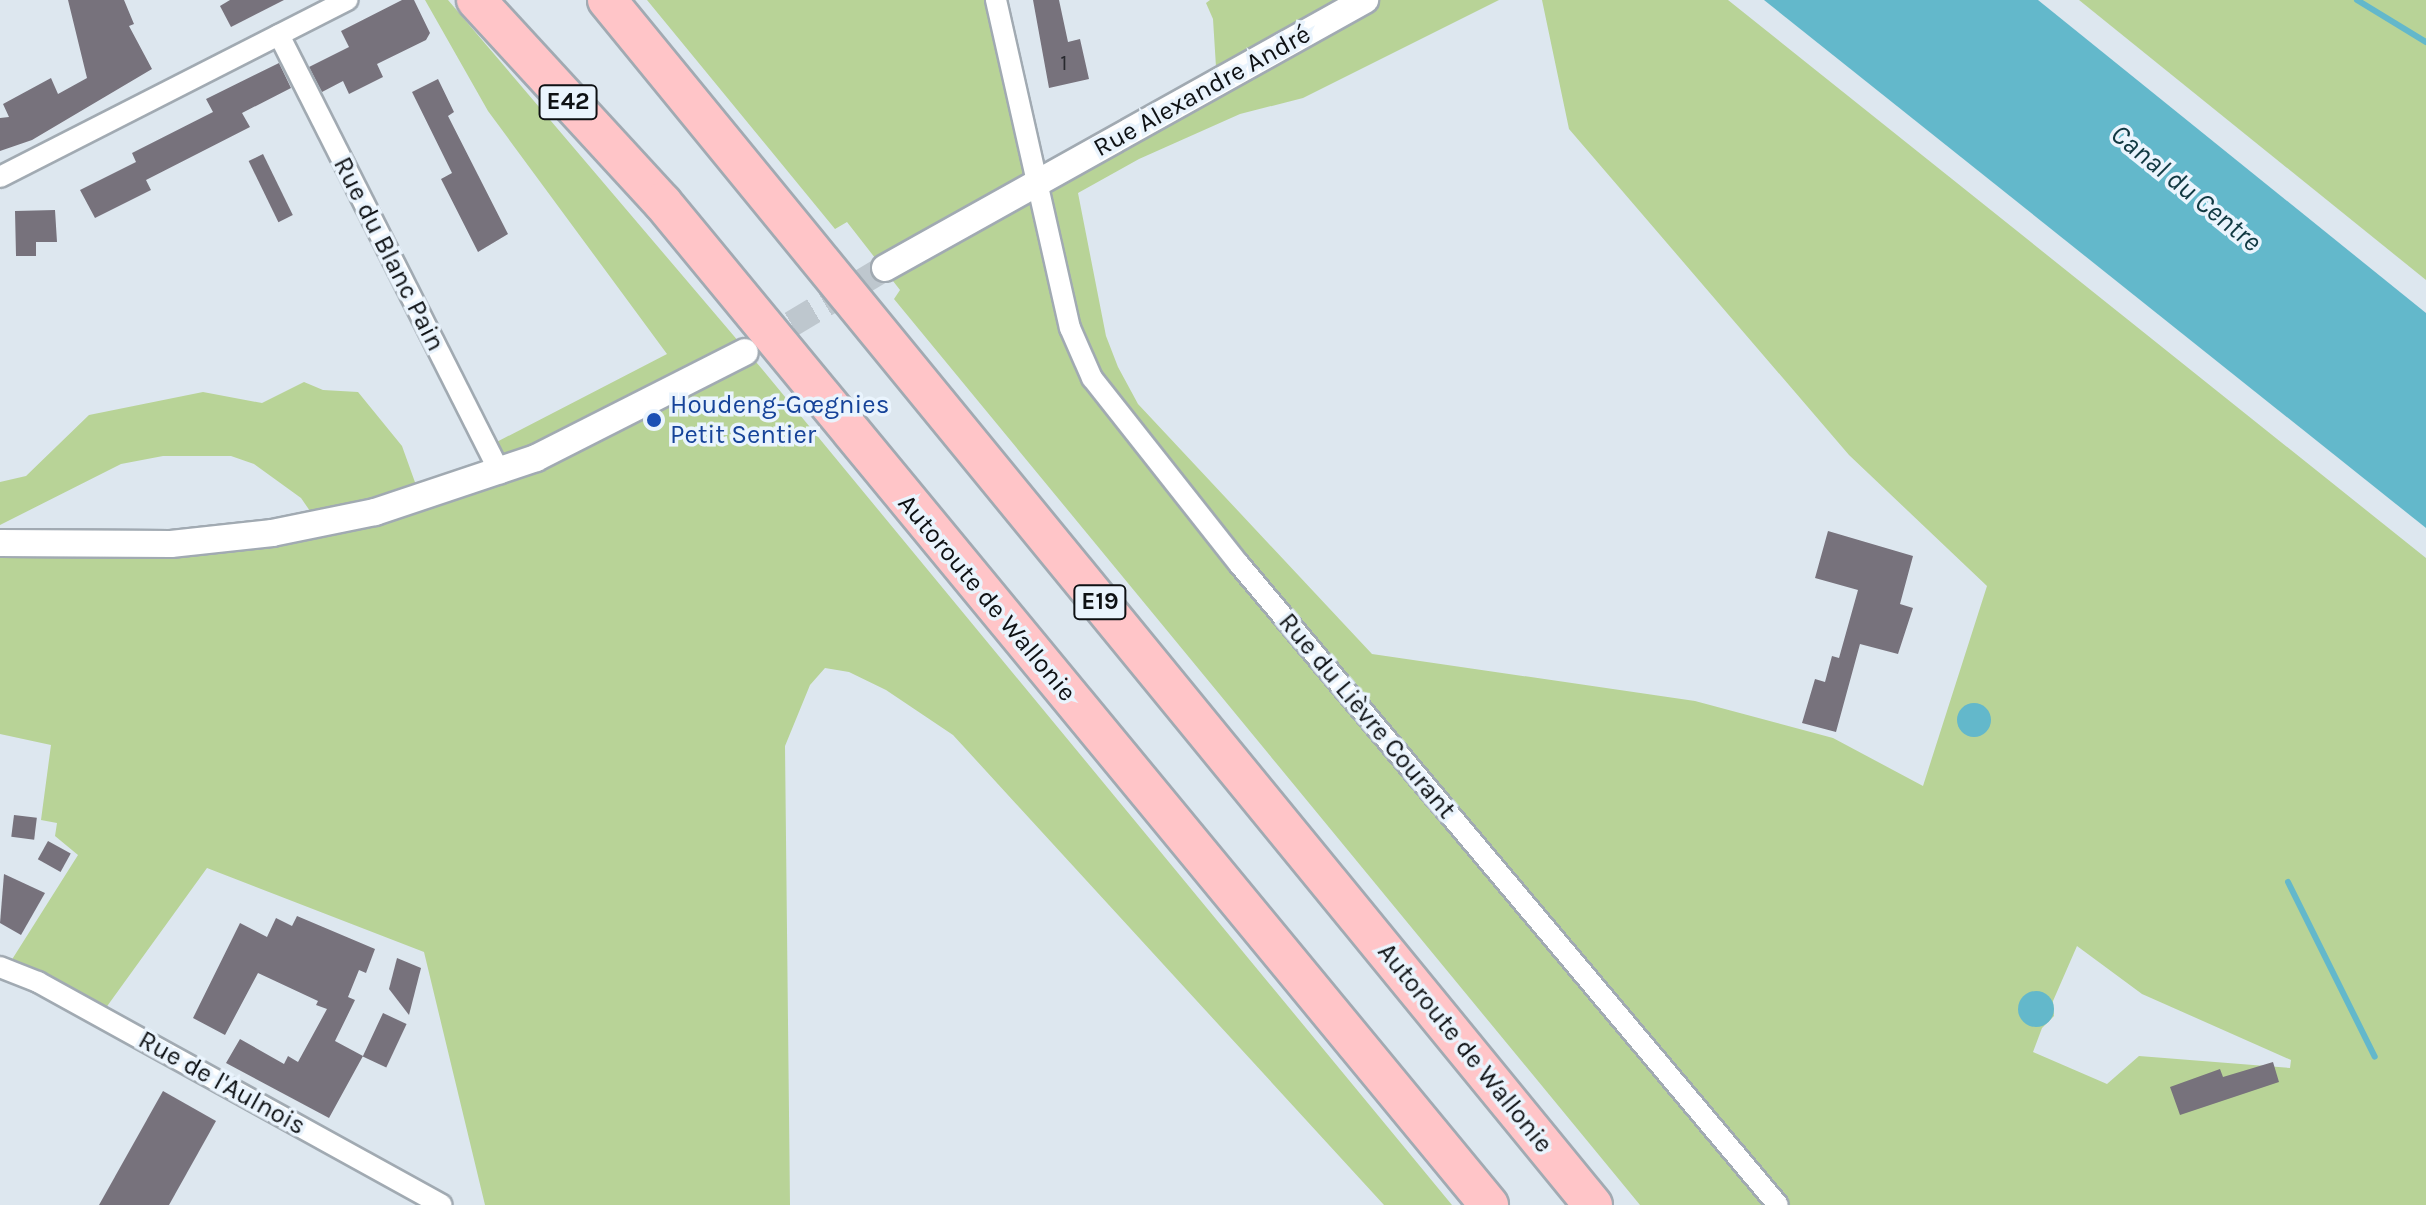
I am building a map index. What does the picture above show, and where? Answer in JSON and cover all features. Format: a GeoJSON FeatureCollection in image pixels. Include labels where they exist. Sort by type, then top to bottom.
{"type":"FeatureCollection","features":[{"type":"Feature","properties":{"kind":"highway","name":"Autoroute de Wallonie"},"geometry":{"type":"LineString","coordinates":[[476,0],[662,202],[1489,1205]]}},
{"type":"Feature","properties":{"kind":"highway"},"geometry":{"type":"LineString","coordinates":[[512,0],[662,202]]}},
{"type":"Feature","properties":{"kind":"highway","name":"Autoroute de Wallonie"},"geometry":{"type":"LineString","coordinates":[[607,0],[1593,1205]]}},
{"type":"Feature","properties":{"kind":"street"},"geometry":{"type":"LineString","coordinates":[[0,177],[348,0]]}},
{"type":"Feature","properties":{"kind":"street","name":"Rue du Lièvre Courant"},"geometry":{"type":"LineString","coordinates":[[996,0],[1070,328],[1112,408],[1778,1205]]}},
{"type":"Feature","properties":{"kind":"street","name":"Rue Alexandre André"},"geometry":{"type":"LineString","coordinates":[[885,268],[1365,0]]}},
{"type":"Feature","properties":{"kind":"street","name":"Rue du Blanc Pain"},"geometry":{"type":"LineString","coordinates":[[279,35],[500,473]]}},
{"type":"Feature","properties":{"kind":"street"},"geometry":{"type":"LineString","coordinates":[[0,543],[128,547],[272,533],[375,512],[500,473],[597,431],[745,352]]}},
{"type":"Feature","properties":{"kind":"street","name":"Rue de l'Aulnois"},"geometry":{"type":"LineString","coordinates":[[0,967],[38,982],[442,1205]]}},
{"type":"Feature","properties":{"kind":"green space"},"geometry":{"type":"Polygon","coordinates":[[[425,0],[448,0],[762,369],[1452,1205],[1384,1205],[953,735],[886,690],[849,672],[825,668],[810,685],[785,746],[790,1205],[485,1205],[424,952],[207,868],[100,1016],[6,969],[78,855],[55,836],[57,823],[41,820],[51,745],[0,734],[0,543],[319,524],[301,498],[254,464],[231,456],[163,456],[121,464],[0,525],[0,482],[26,476],[89,415],[203,392],[262,403],[304,382],[323,390],[358,392],[402,446],[421,499],[499,473],[487,447],[667,354],[488,111],[425,0]]]}},
{"type":"Feature","properties":{"kind":"green space"},"geometry":{"type":"Polygon","coordinates":[[[647,0],[996,0],[1039,182],[1217,83],[1213,19],[1206,3],[1210,0],[1499,0],[1303,98],[1240,114],[1139,159],[1078,193],[1106,336],[1118,367],[1138,404],[1372,654],[1695,701],[1833,738],[1923,786],[1987,586],[1849,455],[1569,129],[1542,0],[1728,0],[2426,558],[2426,1205],[1640,1205],[894,299],[900,290],[847,222],[835,229],[647,0]],[[2077,946],[2053,1001],[2054,1016],[2042,1028],[2033,1052],[2107,1084],[2139,1056],[2290,1068],[2291,1060],[2142,994],[2077,946]]]}},
{"type":"Feature","properties":{"kind":"green space"},"geometry":{"type":"Polygon","coordinates":[[[2079,0],[2426,0],[2426,280],[2079,0]]]}},
{"type":"Feature","properties":{"kind":"water","name":"Canal du Centre"},"geometry":{"type":"Polygon","coordinates":[[[1764,0],[2038,0],[2426,313],[2426,528],[1764,0]]]}},
{"type":"Feature","properties":{"kind":"water"},"geometry":{"type":"Polygon","coordinates":[[[1974,703],[1986,708],[1991,720],[1986,732],[1974,737],[1962,732],[1957,720],[1962,708],[1974,703]]]}},
{"type":"Feature","properties":{"kind":"water"},"geometry":{"type":"Polygon","coordinates":[[[2036,991],[2049,996],[2054,1009],[2049,1022],[2036,1027],[2023,1022],[2018,1009],[2023,996],[2036,991]]]}},
{"type":"Feature","properties":{"kind":"building"},"geometry":{"type":"Polygon","coordinates":[[[68,0],[124,0],[134,24],[129,26],[152,69],[32,140],[0,151],[0,118],[9,117],[3,104],[51,78],[58,94],[87,78],[68,0]]]}},
{"type":"Feature","properties":{"kind":"building"},"geometry":{"type":"Polygon","coordinates":[[[230,0],[284,0],[231,27],[220,6],[230,0]]]}},
{"type":"Feature","properties":{"kind":"building"},"geometry":{"type":"Polygon","coordinates":[[[402,0],[414,0],[430,33],[426,40],[377,64],[383,77],[349,94],[343,81],[322,92],[309,67],[349,47],[341,31],[402,0]]]}},
{"type":"Feature","properties":{"kind":"building"},"geometry":{"type":"Polygon","coordinates":[[[1033,0],[1059,0],[1068,42],[1080,39],[1089,79],[1049,88],[1033,0]]]}},
{"type":"Feature","properties":{"kind":"building"},"geometry":{"type":"Polygon","coordinates":[[[279,63],[291,88],[242,113],[250,127],[146,180],[151,190],[95,218],[80,190],[136,162],[132,153],[213,112],[206,99],[279,63]]]}},
{"type":"Feature","properties":{"kind":"building"},"geometry":{"type":"Polygon","coordinates":[[[438,79],[454,112],[448,116],[508,234],[478,252],[441,179],[452,173],[412,92],[438,79]]]}},
{"type":"Feature","properties":{"kind":"building"},"geometry":{"type":"Polygon","coordinates":[[[263,154],[293,215],[278,222],[249,161],[263,154]]]}},
{"type":"Feature","properties":{"kind":"building"},"geometry":{"type":"Polygon","coordinates":[[[55,210],[57,242],[36,242],[36,256],[16,256],[15,211],[55,210]]]}},
{"type":"Feature","properties":{"kind":"building"},"geometry":{"type":"Polygon","coordinates":[[[1828,531],[1913,556],[1900,604],[1913,608],[1898,654],[1860,644],[1836,732],[1802,723],[1815,679],[1825,682],[1832,656],[1839,658],[1858,590],[1815,578],[1828,531]]]}},
{"type":"Feature","properties":{"kind":"building"},"geometry":{"type":"Polygon","coordinates":[[[14,815],[37,818],[34,840],[11,837],[14,815]]]}},
{"type":"Feature","properties":{"kind":"building"},"geometry":{"type":"Polygon","coordinates":[[[48,841],[71,854],[61,872],[38,859],[48,841]]]}},
{"type":"Feature","properties":{"kind":"building"},"geometry":{"type":"Polygon","coordinates":[[[4,874],[45,893],[21,935],[0,923],[4,874]]]}},
{"type":"Feature","properties":{"kind":"building"},"geometry":{"type":"Polygon","coordinates":[[[297,916],[375,949],[366,973],[359,970],[348,997],[355,1000],[335,1041],[363,1056],[329,1118],[226,1063],[240,1039],[284,1064],[288,1056],[298,1062],[327,1009],[316,1005],[318,1001],[258,973],[225,1035],[193,1018],[240,923],[267,937],[276,918],[292,926],[297,916]]]}},
{"type":"Feature","properties":{"kind":"building"},"geometry":{"type":"Polygon","coordinates":[[[397,958],[421,968],[409,1015],[389,989],[397,958]]]}},
{"type":"Feature","properties":{"kind":"building"},"geometry":{"type":"Polygon","coordinates":[[[383,1013],[407,1024],[386,1067],[363,1057],[383,1013]]]}},
{"type":"Feature","properties":{"kind":"building"},"geometry":{"type":"Polygon","coordinates":[[[2273,1062],[2279,1082],[2180,1115],[2170,1087],[2220,1069],[2223,1077],[2273,1062]]]}},
{"type":"Feature","properties":{"kind":"building"},"geometry":{"type":"Polygon","coordinates":[[[163,1091],[216,1121],[169,1205],[99,1205],[163,1091]]]}},
{"type":"Feature","properties":{"kind":"waterway"},"geometry":{"type":"LineString","coordinates":[[2357,0],[2426,42]]}},
{"type":"Feature","properties":{"kind":"waterway"},"geometry":{"type":"LineString","coordinates":[[2288,882],[2375,1057]]}},
{"type":"Feature","properties":{"kind":"tunnel"},"geometry":{"type":"LineString","coordinates":[[758,344],[885,268]]}},
{"type":"Feature","properties":{"kind":"place","name":"Houdeng-Gœgnies Petit Sentier"},"geometry":{"type":"Point","coordinates":[654,420]}}]}
